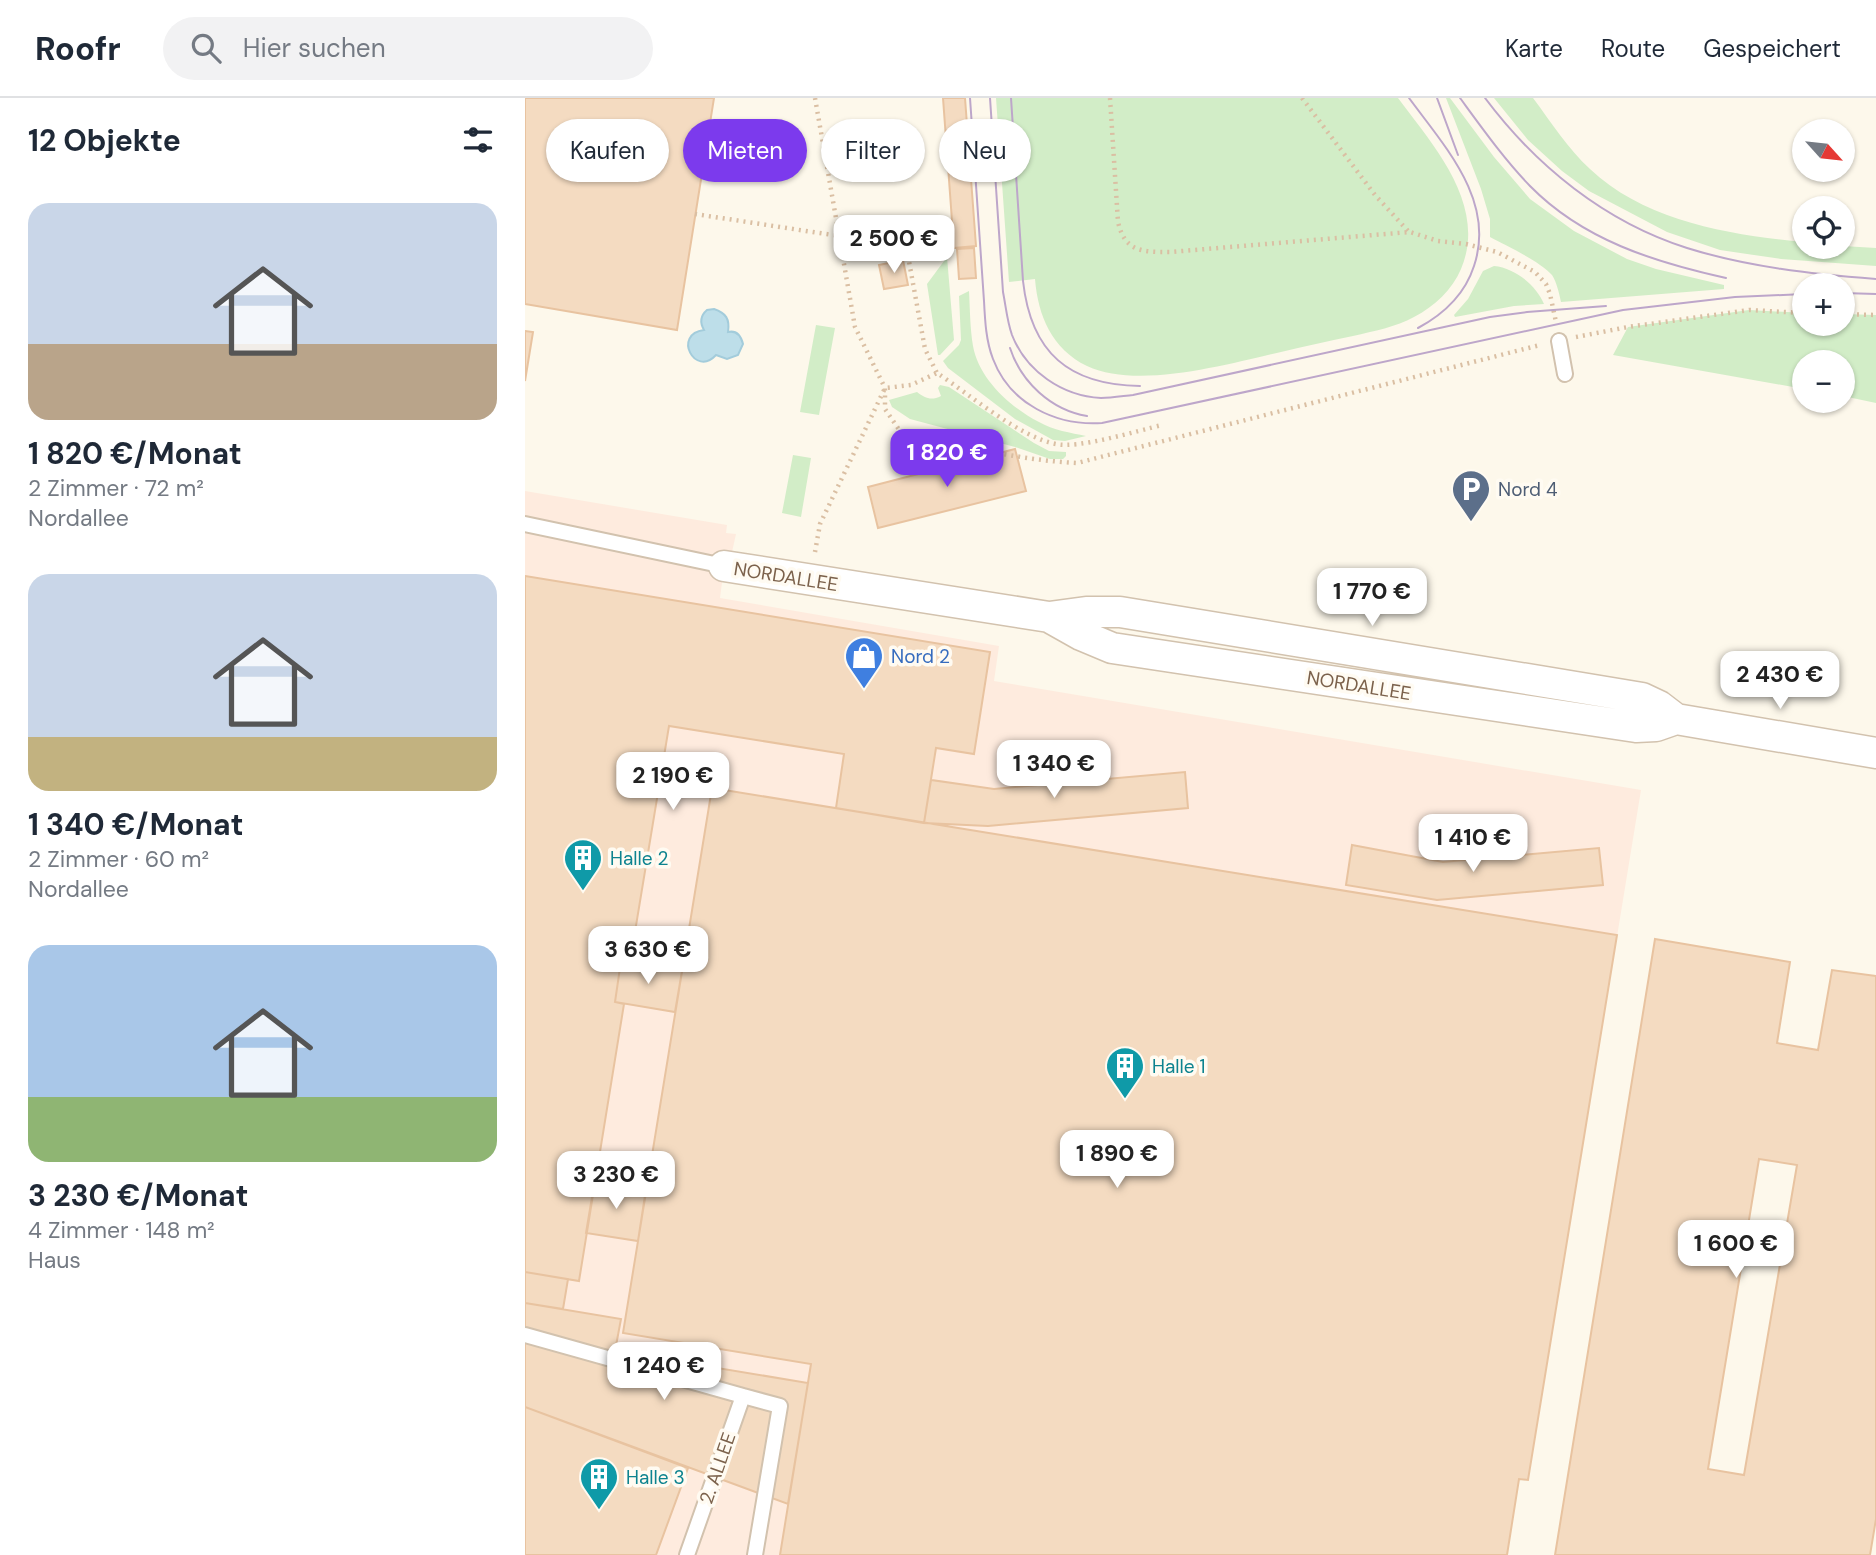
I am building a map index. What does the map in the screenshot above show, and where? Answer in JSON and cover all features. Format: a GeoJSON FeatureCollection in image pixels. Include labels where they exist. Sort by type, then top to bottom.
{"type":"FeatureCollection","features":[{"type":"Feature","properties":{"kind":"street","name":"NORDALLEE"},"geometry":{"type":"LineString","coordinates":[[724,566],[1049,617],[1112,648],[1636,727],[1656,726],[1676,719],[1876,753]]}},
{"type":"Feature","properties":{"kind":"lane"},"geometry":{"type":"LineString","coordinates":[[1559,341],[1565,374]]}},
{"type":"Feature","properties":{"kind":"lane","name":"NORDALLEE"},"geometry":{"type":"LineString","coordinates":[[525,523],[724,566]]}},
{"type":"Feature","properties":{"kind":"lane"},"geometry":{"type":"LineString","coordinates":[[525,1335],[780,1406],[755,1555]]}},
{"type":"Feature","properties":{"kind":"lane","name":"2. ALLEE"},"geometry":{"type":"LineString","coordinates":[[687,1555],[743,1396]]}},
{"type":"Feature","properties":{"kind":"path"},"geometry":{"type":"LineString","coordinates":[[815,98],[855,327],[885,388],[885,409],[900,431],[997,454],[1077,463],[1559,341],[1628,327],[1749,310],[1792,312]]}},
{"type":"Feature","properties":{"kind":"path"},"geometry":{"type":"LineString","coordinates":[[1110,98],[1118,222],[1122,237],[1133,247],[1147,252],[1170,252],[1410,232],[1437,241],[1466,244],[1497,252],[1535,272],[1546,284],[1550,294],[1559,341]]}},
{"type":"Feature","properties":{"kind":"path"},"geometry":{"type":"LineString","coordinates":[[1302,98],[1375,195],[1410,232]]}},
{"type":"Feature","properties":{"kind":"path"},"geometry":{"type":"LineString","coordinates":[[695,214],[839,236],[908,256],[925,349],[937,373],[1017,428],[1035,437],[1058,445],[1083,443],[1161,425]]}},
{"type":"Feature","properties":{"kind":"path"},"geometry":{"type":"LineString","coordinates":[[1855,315],[1876,316]]}},
{"type":"Feature","properties":{"kind":"path"},"geometry":{"type":"LineString","coordinates":[[885,388],[911,385],[937,373]]}},
{"type":"Feature","properties":{"kind":"path"},"geometry":{"type":"LineString","coordinates":[[810,580],[820,524],[885,388]]}},
{"type":"Feature","properties":{"kind":"shaded area","name":"Halle 1"},"geometry":{"type":"Polygon","coordinates":[[[525,491],[727,525],[726,533],[736,534],[732,552],[726,551],[720,598],[999,646],[994,681],[1641,790],[1528,1480],[1519,1479],[1507,1555],[525,1555],[525,491]]]}},
{"type":"Feature","properties":{"kind":"green space"},"geometry":{"type":"Polygon","coordinates":[[[996,98],[1398,98],[1440,156],[1462,199],[1467,222],[1467,245],[1461,269],[1448,291],[1429,308],[1392,326],[1210,368],[1157,375],[1108,373],[1075,359],[1056,341],[1039,306],[1035,279],[1009,282],[1002,182],[1031,182],[1031,119],[997,119],[996,98]]]}},
{"type":"Feature","properties":{"kind":"green space"},"geometry":{"type":"Polygon","coordinates":[[[1446,98],[1450,98],[1494,157],[1530,199],[1574,231],[1627,259],[1656,269],[1724,285],[1724,289],[1561,302],[1555,281],[1547,270],[1490,237],[1490,219],[1481,189],[1446,98]]]}},
{"type":"Feature","properties":{"kind":"green space"},"geometry":{"type":"Polygon","coordinates":[[[1494,98],[1533,98],[1567,144],[1590,169],[1612,187],[1663,214],[1719,230],[1792,240],[1792,259],[1855,259],[1855,247],[1876,248],[1876,266],[1781,259],[1720,250],[1667,232],[1589,191],[1528,140],[1494,98]]]}},
{"type":"Feature","properties":{"kind":"green space"},"geometry":{"type":"Polygon","coordinates":[[[947,257],[954,340],[938,355],[927,284],[947,257]]]}},
{"type":"Feature","properties":{"kind":"green space"},"geometry":{"type":"Polygon","coordinates":[[[1494,266],[1510,270],[1524,279],[1536,290],[1544,304],[1514,306],[1455,317],[1483,271],[1494,266]]]}},
{"type":"Feature","properties":{"kind":"green space"},"geometry":{"type":"Polygon","coordinates":[[[969,291],[976,358],[997,391],[1039,422],[1086,436],[1065,441],[1053,440],[1015,419],[948,368],[943,361],[961,340],[959,296],[969,291]]]}},
{"type":"Feature","properties":{"kind":"green space"},"geometry":{"type":"Polygon","coordinates":[[[1749,310],[1792,312],[1792,336],[1855,336],[1855,314],[1876,315],[1876,403],[1855,399],[1855,350],[1792,350],[1792,387],[1613,355],[1628,327],[1749,310]]]}},
{"type":"Feature","properties":{"kind":"green space"},"geometry":{"type":"Polygon","coordinates":[[[816,325],[835,328],[819,415],[800,412],[816,325]]]}},
{"type":"Feature","properties":{"kind":"green space"},"geometry":{"type":"Polygon","coordinates":[[[940,385],[949,387],[1034,443],[1049,451],[1066,452],[1066,456],[1063,459],[1050,459],[910,419],[892,407],[889,400],[917,392],[928,398],[937,398],[941,396],[938,388],[940,385]]]}},
{"type":"Feature","properties":{"kind":"green space"},"geometry":{"type":"Polygon","coordinates":[[[793,455],[811,458],[801,517],[782,513],[793,455]]]}},
{"type":"Feature","properties":{"kind":"water"},"geometry":{"type":"Polygon","coordinates":[[[707,310],[722,312],[728,320],[728,332],[738,334],[743,344],[738,355],[727,359],[716,355],[708,361],[701,361],[690,353],[689,339],[694,333],[704,330],[702,317],[707,310]]]}},
{"type":"Feature","properties":{"kind":"building"},"geometry":{"type":"Polygon","coordinates":[[[525,98],[714,98],[711,119],[683,119],[683,182],[701,182],[677,330],[525,304],[525,98]]]}},
{"type":"Feature","properties":{"kind":"building"},"geometry":{"type":"Polygon","coordinates":[[[943,98],[965,98],[967,119],[945,119],[943,98]]]}},
{"type":"Feature","properties":{"kind":"building"},"geometry":{"type":"Polygon","coordinates":[[[949,182],[971,182],[976,246],[954,248],[949,182]]]}},
{"type":"Feature","properties":{"kind":"building"},"geometry":{"type":"Polygon","coordinates":[[[974,248],[976,278],[959,279],[957,249],[974,248]]]}},
{"type":"Feature","properties":{"kind":"building"},"geometry":{"type":"Polygon","coordinates":[[[903,260],[908,285],[884,289],[879,265],[903,260]]]}},
{"type":"Feature","properties":{"kind":"building"},"geometry":{"type":"Polygon","coordinates":[[[525,331],[533,332],[525,381],[525,331]]]}},
{"type":"Feature","properties":{"kind":"building"},"geometry":{"type":"Polygon","coordinates":[[[1015,449],[1026,491],[878,528],[868,487],[1015,449]]]}},
{"type":"Feature","properties":{"kind":"building","name":"Halle 2"},"geometry":{"type":"Polygon","coordinates":[[[525,576],[990,652],[974,754],[936,748],[924,823],[836,808],[844,754],[669,726],[630,962],[621,961],[615,1002],[624,1004],[579,1281],[525,1272],[525,576]]]}},
{"type":"Feature","properties":{"kind":"building"},"geometry":{"type":"Polygon","coordinates":[[[1185,772],[1188,808],[988,826],[924,823],[931,780],[994,789],[1185,772]]]}},
{"type":"Feature","properties":{"kind":"building","name":"Halle 1"},"geometry":{"type":"Polygon","coordinates":[[[712,788],[1617,935],[1528,1480],[1519,1479],[1507,1555],[780,1555],[811,1364],[623,1333],[712,788]]]}},
{"type":"Feature","properties":{"kind":"building"},"geometry":{"type":"Polygon","coordinates":[[[1352,845],[1443,862],[1599,848],[1603,885],[1437,900],[1346,885],[1352,845]]]}},
{"type":"Feature","properties":{"kind":"building"},"geometry":{"type":"Polygon","coordinates":[[[1655,939],[1790,962],[1777,1043],[1818,1050],[1832,970],[1876,976],[1876,1519],[1870,1555],[1555,1555],[1655,939]],[[1759,1159],[1708,1469],[1744,1475],[1797,1165],[1759,1159]]]}},
{"type":"Feature","properties":{"kind":"building"},"geometry":{"type":"Polygon","coordinates":[[[621,961],[682,971],[675,1012],[615,1002],[621,961]]]}},
{"type":"Feature","properties":{"kind":"building"},"geometry":{"type":"Polygon","coordinates":[[[595,1179],[646,1189],[638,1241],[586,1233],[595,1179]]]}},
{"type":"Feature","properties":{"kind":"building"},"geometry":{"type":"Polygon","coordinates":[[[525,1272],[568,1279],[563,1309],[525,1303],[525,1272]]]}},
{"type":"Feature","properties":{"kind":"building"},"geometry":{"type":"Polygon","coordinates":[[[525,1303],[621,1319],[615,1351],[808,1383],[788,1504],[525,1407],[525,1303]]]}},
{"type":"Feature","properties":{"kind":"building","name":"Halle 3"},"geometry":{"type":"Polygon","coordinates":[[[525,1407],[688,1468],[656,1555],[525,1555],[525,1407]]]}},
{"type":"Feature","properties":{"kind":"tram line"},"geometry":{"type":"LineString","coordinates":[[970,98],[985,323],[993,359],[1001,375],[1023,400],[1037,409],[1068,421],[1102,423],[1623,310],[1735,297],[1792,295]]}},
{"type":"Feature","properties":{"kind":"tram line"},"geometry":{"type":"LineString","coordinates":[[990,98],[1003,292],[1010,330],[1018,348],[1036,370],[1059,387],[1073,392],[1101,398],[1133,395],[1490,317],[1606,306]]}},
{"type":"Feature","properties":{"kind":"tram line"},"geometry":{"type":"LineString","coordinates":[[1011,98],[1023,281],[1027,306],[1035,328],[1045,346],[1058,360],[1074,371],[1093,379],[1140,386]]}},
{"type":"Feature","properties":{"kind":"tram line"},"geometry":{"type":"LineString","coordinates":[[1409,98],[1463,176],[1473,197],[1479,242],[1474,266],[1465,286],[1445,310],[1418,328]]}},
{"type":"Feature","properties":{"kind":"tram line"},"geometry":{"type":"LineString","coordinates":[[1437,98],[1458,155]]}},
{"type":"Feature","properties":{"kind":"tram line"},"geometry":{"type":"LineString","coordinates":[[1460,98],[1520,176],[1573,221],[1596,235],[1646,256],[1726,278]]}},
{"type":"Feature","properties":{"kind":"tram line"},"geometry":{"type":"LineString","coordinates":[[1485,98],[1527,146],[1574,189],[1600,207],[1657,237],[1710,255],[1757,265],[1876,279]]}},
{"type":"Feature","properties":{"kind":"tram line"},"geometry":{"type":"LineString","coordinates":[[1855,293],[1876,294]]}},
{"type":"Feature","properties":{"kind":"tram line"},"geometry":{"type":"LineString","coordinates":[[1010,348],[1022,372],[1039,392],[1061,408],[1087,416]]}},
{"type":"Feature","properties":{"kind":"place","name":"Nord 4"},"geometry":{"type":"Point","coordinates":[1471,523]}},
{"type":"Feature","properties":{"kind":"place","name":"Nord 2"},"geometry":{"type":"Point","coordinates":[864,690]}},
{"type":"Feature","properties":{"kind":"place","name":"Halle 2"},"geometry":{"type":"Point","coordinates":[583,892]}},
{"type":"Feature","properties":{"kind":"place","name":"Halle 1"},"geometry":{"type":"Point","coordinates":[1125,1100]}},
{"type":"Feature","properties":{"kind":"place","name":"Halle 3"},"geometry":{"type":"Point","coordinates":[599,1511]}}]}
